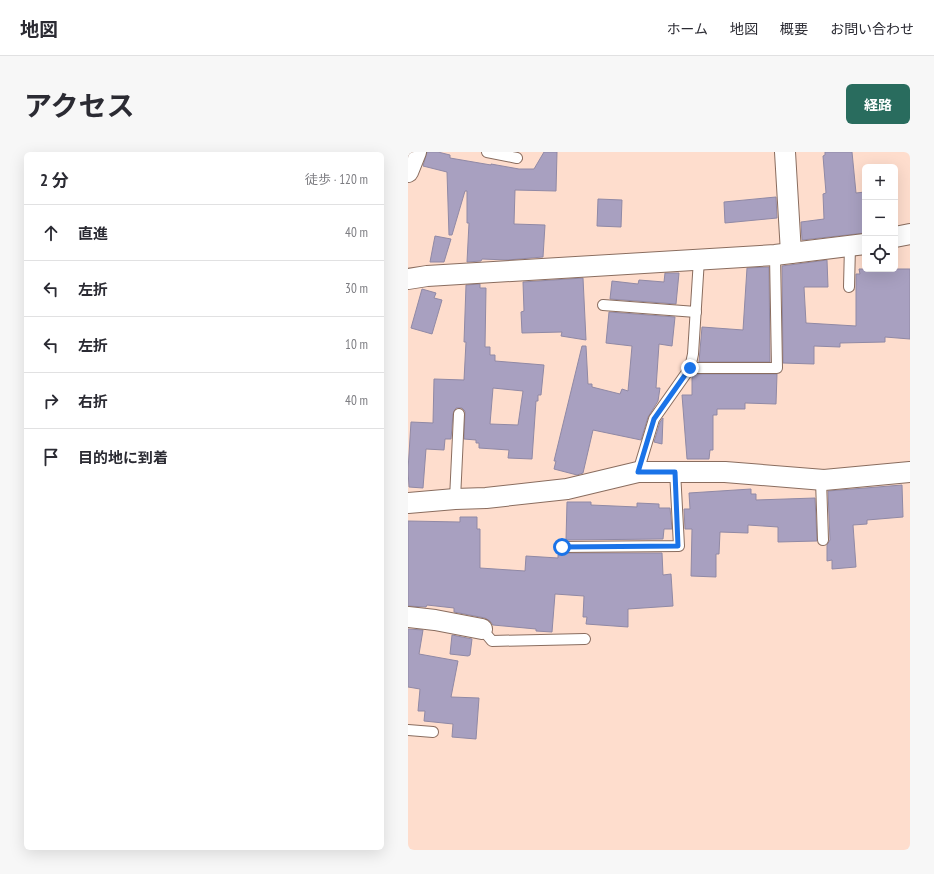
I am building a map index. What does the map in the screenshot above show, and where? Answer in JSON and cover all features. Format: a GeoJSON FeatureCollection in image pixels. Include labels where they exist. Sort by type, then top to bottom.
{"type":"FeatureCollection","features":[{"type":"Feature","properties":{"kind":"street"},"geometry":{"type":"LineString","coordinates":[[408,172],[416,152]]}},
{"type":"Feature","properties":{"kind":"street"},"geometry":{"type":"LineString","coordinates":[[783,254],[785,152]]}},
{"type":"Feature","properties":{"kind":"street"},"geometry":{"type":"LineString","coordinates":[[898,236],[910,234]]}},
{"type":"Feature","properties":{"kind":"street"},"geometry":{"type":"LineString","coordinates":[[408,279],[442,275],[783,254],[857,245]]}},
{"type":"Feature","properties":{"kind":"street"},"geometry":{"type":"LineString","coordinates":[[408,503],[486,498],[567,490],[638,472],[725,472],[821,480],[910,472]]}},
{"type":"Feature","properties":{"kind":"street"},"geometry":{"type":"LineString","coordinates":[[408,617],[435,620],[482,629]]}},
{"type":"Feature","properties":{"kind":"lane"},"geometry":{"type":"LineString","coordinates":[[487,152],[517,158]]}},
{"type":"Feature","properties":{"kind":"lane"},"geometry":{"type":"LineString","coordinates":[[849,287],[857,245]]}},
{"type":"Feature","properties":{"kind":"lane"},"geometry":{"type":"LineString","coordinates":[[690,368],[777,368],[783,254]]}},
{"type":"Feature","properties":{"kind":"lane"},"geometry":{"type":"LineString","coordinates":[[638,472],[654,419],[690,368],[693,354],[699,259]]}},
{"type":"Feature","properties":{"kind":"lane"},"geometry":{"type":"LineString","coordinates":[[603,306],[696,312]]}},
{"type":"Feature","properties":{"kind":"lane"},"geometry":{"type":"LineString","coordinates":[[455,499],[459,414]]}},
{"type":"Feature","properties":{"kind":"lane"},"geometry":{"type":"LineString","coordinates":[[562,547],[678,546],[675,472]]}},
{"type":"Feature","properties":{"kind":"lane"},"geometry":{"type":"LineString","coordinates":[[821,480],[823,540]]}},
{"type":"Feature","properties":{"kind":"lane"},"geometry":{"type":"LineString","coordinates":[[482,629],[492,641],[585,639]]}},
{"type":"Feature","properties":{"kind":"lane"},"geometry":{"type":"LineString","coordinates":[[408,730],[433,732]]}},
{"type":"Feature","properties":{"kind":"building"},"geometry":{"type":"Polygon","coordinates":[[[427,152],[438,152],[450,155],[450,158],[491,165],[519,169],[534,169],[544,152],[557,152],[556,191],[515,190],[514,224],[545,225],[543,257],[507,260],[482,259],[481,261],[467,262],[469,223],[467,223],[467,191],[465,191],[452,235],[449,235],[447,172],[423,166],[427,152]]]}},
{"type":"Feature","properties":{"kind":"building"},"geometry":{"type":"Polygon","coordinates":[[[825,152],[852,152],[856,193],[862,192],[862,233],[802,240],[801,222],[824,219],[823,194],[826,193],[823,156],[825,155],[825,152]]]}},
{"type":"Feature","properties":{"kind":"building"},"geometry":{"type":"Polygon","coordinates":[[[776,197],[777,218],[725,223],[724,202],[776,197]]]}},
{"type":"Feature","properties":{"kind":"building"},"geometry":{"type":"Polygon","coordinates":[[[598,199],[622,200],[621,227],[597,226],[598,199]]]}},
{"type":"Feature","properties":{"kind":"building"},"geometry":{"type":"Polygon","coordinates":[[[435,236],[451,239],[444,262],[430,262],[435,236]]]}},
{"type":"Feature","properties":{"kind":"building"},"geometry":{"type":"Polygon","coordinates":[[[827,260],[828,287],[804,287],[806,323],[856,326],[856,274],[860,274],[859,269],[862,269],[862,272],[898,272],[898,269],[910,269],[910,339],[885,337],[885,342],[840,343],[840,347],[814,346],[814,364],[783,363],[782,266],[827,260]]]}},
{"type":"Feature","properties":{"kind":"building"},"geometry":{"type":"Polygon","coordinates":[[[769,267],[770,362],[699,362],[702,327],[743,330],[747,268],[769,267]]]}},
{"type":"Feature","properties":{"kind":"building"},"geometry":{"type":"Polygon","coordinates":[[[665,273],[679,273],[676,304],[610,299],[612,281],[638,284],[639,280],[664,282],[665,273]]]}},
{"type":"Feature","properties":{"kind":"building"},"geometry":{"type":"Polygon","coordinates":[[[583,278],[586,340],[561,336],[562,332],[522,333],[521,312],[524,311],[523,282],[583,278]]]}},
{"type":"Feature","properties":{"kind":"building"},"geometry":{"type":"Polygon","coordinates":[[[480,284],[480,288],[486,288],[485,347],[490,347],[490,355],[495,355],[495,361],[544,365],[541,395],[538,395],[538,401],[536,401],[532,459],[508,458],[509,450],[479,448],[479,443],[476,443],[476,440],[464,439],[465,411],[462,408],[456,408],[453,414],[451,439],[445,439],[444,450],[426,449],[423,488],[409,487],[408,470],[411,422],[433,423],[434,379],[464,380],[466,285],[480,284]],[[493,388],[490,424],[518,425],[523,391],[493,388]]]}},
{"type":"Feature","properties":{"kind":"building"},"geometry":{"type":"Polygon","coordinates":[[[422,289],[436,293],[434,298],[442,300],[432,334],[411,328],[422,289]]]}},
{"type":"Feature","properties":{"kind":"building"},"geometry":{"type":"Polygon","coordinates":[[[609,312],[675,317],[672,346],[659,344],[656,388],[660,388],[658,401],[648,417],[641,440],[593,430],[583,473],[577,475],[554,469],[556,461],[554,461],[582,346],[586,346],[588,384],[592,384],[592,387],[620,394],[622,389],[628,391],[632,346],[606,343],[609,312]]]}},
{"type":"Feature","properties":{"kind":"building"},"geometry":{"type":"Polygon","coordinates":[[[697,374],[777,374],[776,404],[745,403],[745,409],[717,409],[717,415],[713,415],[713,450],[710,450],[709,459],[687,459],[682,395],[692,395],[692,377],[697,374]]]}},
{"type":"Feature","properties":{"kind":"building"},"geometry":{"type":"Polygon","coordinates":[[[663,418],[662,444],[654,442],[660,422],[663,418]]]}},
{"type":"Feature","properties":{"kind":"building"},"geometry":{"type":"Polygon","coordinates":[[[902,485],[903,517],[867,520],[867,524],[853,525],[856,567],[832,569],[832,560],[827,561],[827,545],[830,540],[828,491],[902,485]]]}},
{"type":"Feature","properties":{"kind":"building"},"geometry":{"type":"Polygon","coordinates":[[[751,489],[751,494],[756,494],[756,500],[815,498],[817,541],[778,542],[778,527],[748,525],[748,533],[720,532],[719,554],[716,554],[716,577],[691,576],[692,529],[685,529],[684,509],[690,509],[689,493],[751,489]]]}},
{"type":"Feature","properties":{"kind":"building"},"geometry":{"type":"Polygon","coordinates":[[[567,502],[591,502],[591,505],[637,507],[637,503],[659,504],[659,508],[670,508],[672,529],[664,529],[663,539],[566,540],[567,502]]]}},
{"type":"Feature","properties":{"kind":"building"},"geometry":{"type":"Polygon","coordinates":[[[460,517],[477,517],[477,529],[480,529],[480,568],[525,571],[526,556],[558,558],[558,555],[565,555],[565,553],[662,553],[663,575],[671,574],[673,606],[628,609],[628,627],[586,624],[587,617],[583,617],[584,596],[555,594],[552,632],[493,625],[485,618],[454,612],[454,608],[427,605],[426,607],[408,606],[408,521],[460,522],[460,517]]]}},
{"type":"Feature","properties":{"kind":"building"},"geometry":{"type":"Polygon","coordinates":[[[408,629],[423,630],[419,654],[458,661],[451,697],[479,698],[476,739],[452,737],[453,724],[424,721],[425,711],[418,711],[420,689],[408,687],[408,629]]]}},
{"type":"Feature","properties":{"kind":"building"},"geometry":{"type":"Polygon","coordinates":[[[452,635],[472,639],[470,655],[450,654],[452,635]]]}},
{"type":"Feature","properties":{"kind":"route"},"geometry":{"type":"LineString","coordinates":[[562,547],[678,546],[675,472],[638,472],[654,419],[690,368]]}}]}
